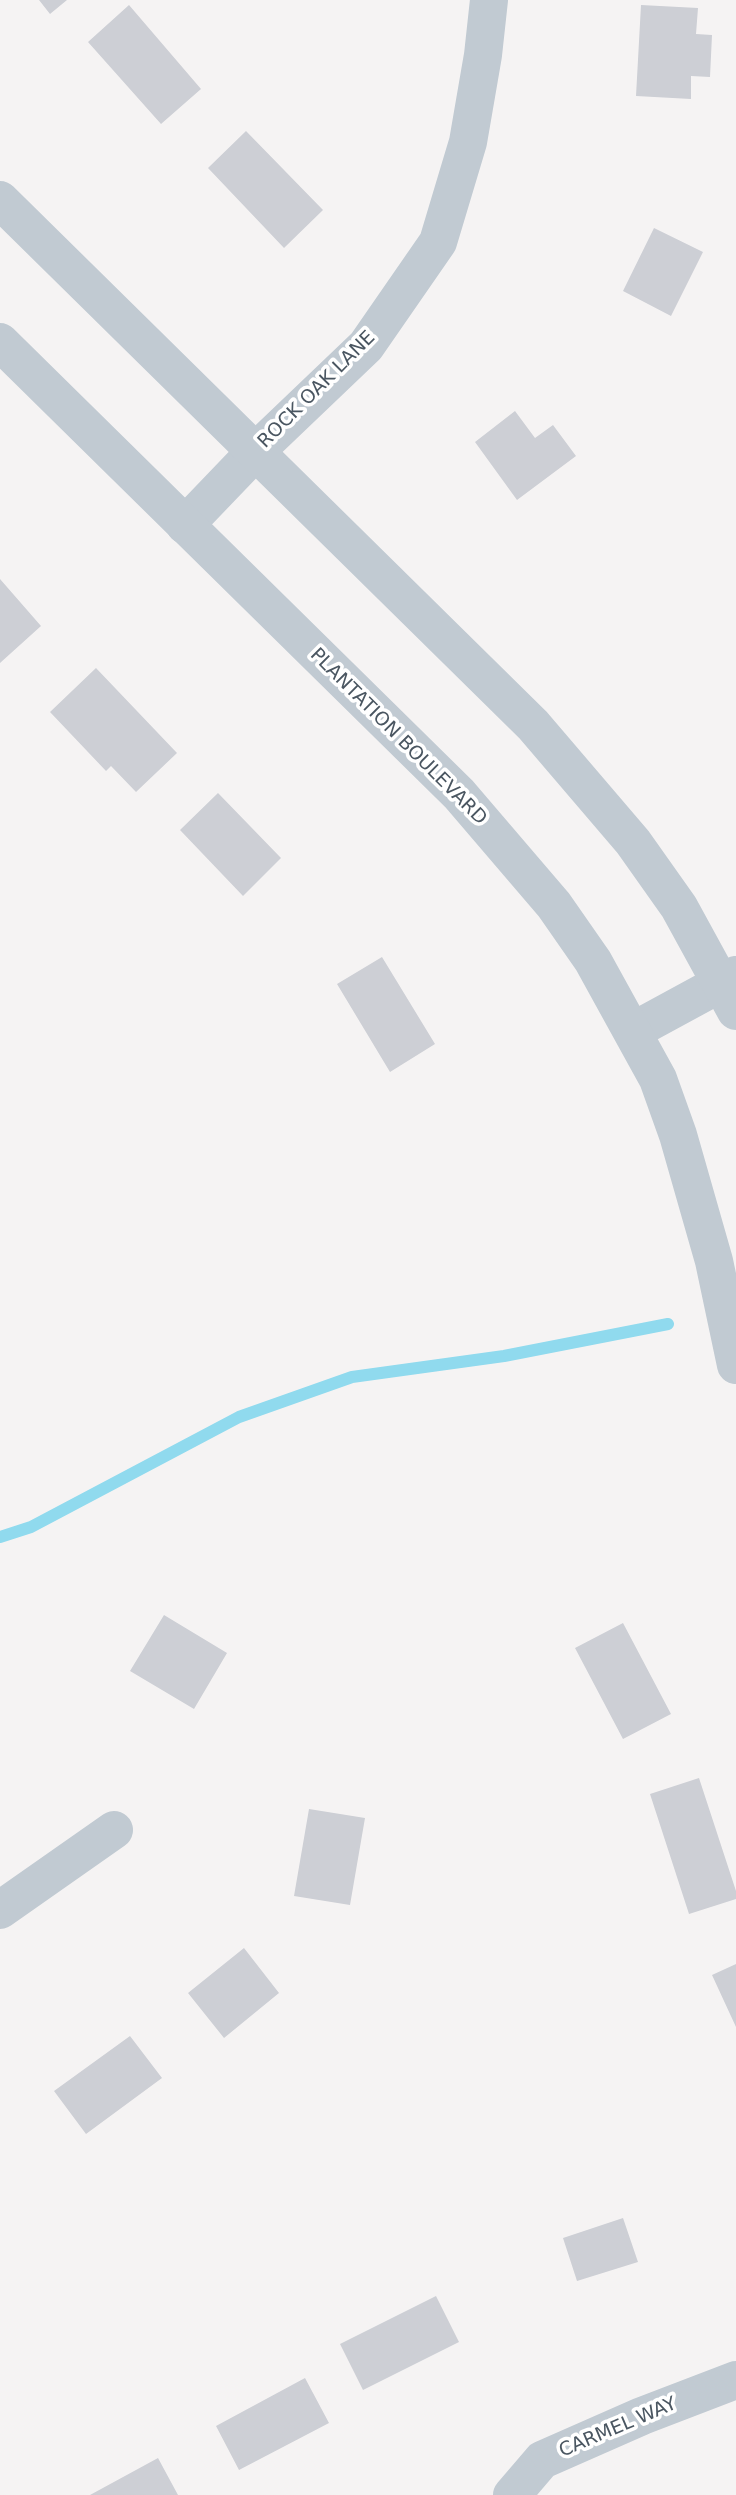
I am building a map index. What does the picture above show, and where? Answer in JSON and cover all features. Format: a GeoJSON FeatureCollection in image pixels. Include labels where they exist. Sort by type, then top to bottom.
{"type":"FeatureCollection","features":[{"type":"Feature","properties":{"kind":"street","name":"ROCK OAK LANE"},"geometry":{"type":"LineString","coordinates":[[185,525],[255,452],[366,346],[438,242],[468,142],[483,55],[489,0]]}},
{"type":"Feature","properties":{"kind":"street"},"geometry":{"type":"LineString","coordinates":[[0,200],[533,725],[633,842],[679,907],[731,990],[633,1031]]}},
{"type":"Feature","properties":{"kind":"street","name":"PLANTATION BOULEVARD"},"geometry":{"type":"LineString","coordinates":[[0,342],[459,794],[554,905],[593,961],[658,1079],[678,1135],[714,1261],[736,1365]]}},
{"type":"Feature","properties":{"kind":"street"},"geometry":{"type":"LineString","coordinates":[[0,1910],[114,1830]]}},
{"type":"Feature","properties":{"kind":"street","name":"CARMEL WAY"},"geometry":{"type":"LineString","coordinates":[[512,2495],[542,2460],[736,2379]]}},
{"type":"Feature","properties":{"kind":"building"},"geometry":{"type":"Polygon","coordinates":[[[39,0],[67,0],[50,14],[39,0]]]}},
{"type":"Feature","properties":{"kind":"building"},"geometry":{"type":"Polygon","coordinates":[[[129,5],[201,89],[161,124],[88,42],[129,5]]]}},
{"type":"Feature","properties":{"kind":"building"},"geometry":{"type":"Polygon","coordinates":[[[641,5],[698,8],[696,34],[712,35],[710,77],[691,76],[691,99],[636,96],[641,5]]]}},
{"type":"Feature","properties":{"kind":"building"},"geometry":{"type":"Polygon","coordinates":[[[246,131],[323,210],[284,248],[208,168],[246,131]]]}},
{"type":"Feature","properties":{"kind":"building"},"geometry":{"type":"Polygon","coordinates":[[[654,228],[703,252],[671,316],[623,291],[654,228]]]}},
{"type":"Feature","properties":{"kind":"building"},"geometry":{"type":"Polygon","coordinates":[[[515,411],[535,438],[553,425],[576,456],[517,500],[475,442],[515,411]]]}},
{"type":"Feature","properties":{"kind":"building"},"geometry":{"type":"Polygon","coordinates":[[[0,579],[41,626],[0,663],[0,579]]]}},
{"type":"Feature","properties":{"kind":"building"},"geometry":{"type":"Polygon","coordinates":[[[96,668],[177,753],[136,792],[111,766],[106,771],[50,712],[96,668]]]}},
{"type":"Feature","properties":{"kind":"building"},"geometry":{"type":"Polygon","coordinates":[[[218,793],[281,858],[243,896],[180,830],[218,793]]]}},
{"type":"Feature","properties":{"kind":"building"},"geometry":{"type":"Polygon","coordinates":[[[382,957],[435,1044],[390,1072],[337,984],[382,957]]]}},
{"type":"Feature","properties":{"kind":"building"},"geometry":{"type":"Polygon","coordinates":[[[164,1615],[227,1653],[194,1709],[130,1671],[164,1615]]]}},
{"type":"Feature","properties":{"kind":"building"},"geometry":{"type":"Polygon","coordinates":[[[623,1623],[671,1714],[623,1739],[575,1648],[623,1623]]]}},
{"type":"Feature","properties":{"kind":"building"},"geometry":{"type":"Polygon","coordinates":[[[699,1778],[736,1891],[736,1899],[689,1914],[650,1794],[699,1778]]]}},
{"type":"Feature","properties":{"kind":"building"},"geometry":{"type":"Polygon","coordinates":[[[309,1809],[365,1818],[350,1905],[294,1896],[309,1809]]]}},
{"type":"Feature","properties":{"kind":"building"},"geometry":{"type":"Polygon","coordinates":[[[244,1948],[279,1993],[224,2038],[188,1993],[244,1948]]]}},
{"type":"Feature","properties":{"kind":"building"},"geometry":{"type":"Polygon","coordinates":[[[736,1964],[736,2027],[712,1975],[736,1964]]]}},
{"type":"Feature","properties":{"kind":"building"},"geometry":{"type":"Polygon","coordinates":[[[130,2036],[162,2078],[86,2134],[54,2091],[130,2036]]]}},
{"type":"Feature","properties":{"kind":"building"},"geometry":{"type":"Polygon","coordinates":[[[623,2218],[638,2262],[577,2281],[563,2238],[623,2218]]]}},
{"type":"Feature","properties":{"kind":"building"},"geometry":{"type":"Polygon","coordinates":[[[436,2296],[459,2342],[363,2390],[340,2344],[436,2296]]]}},
{"type":"Feature","properties":{"kind":"building"},"geometry":{"type":"Polygon","coordinates":[[[305,2378],[329,2423],[239,2470],[216,2426],[305,2378]]]}},
{"type":"Feature","properties":{"kind":"building"},"geometry":{"type":"Polygon","coordinates":[[[158,2458],[178,2495],[90,2495],[158,2458]]]}},
{"type":"Feature","properties":{"kind":"waterway"},"geometry":{"type":"LineString","coordinates":[[0,1537],[31,1527],[239,1417],[352,1377],[504,1356],[668,1324]]}}]}
